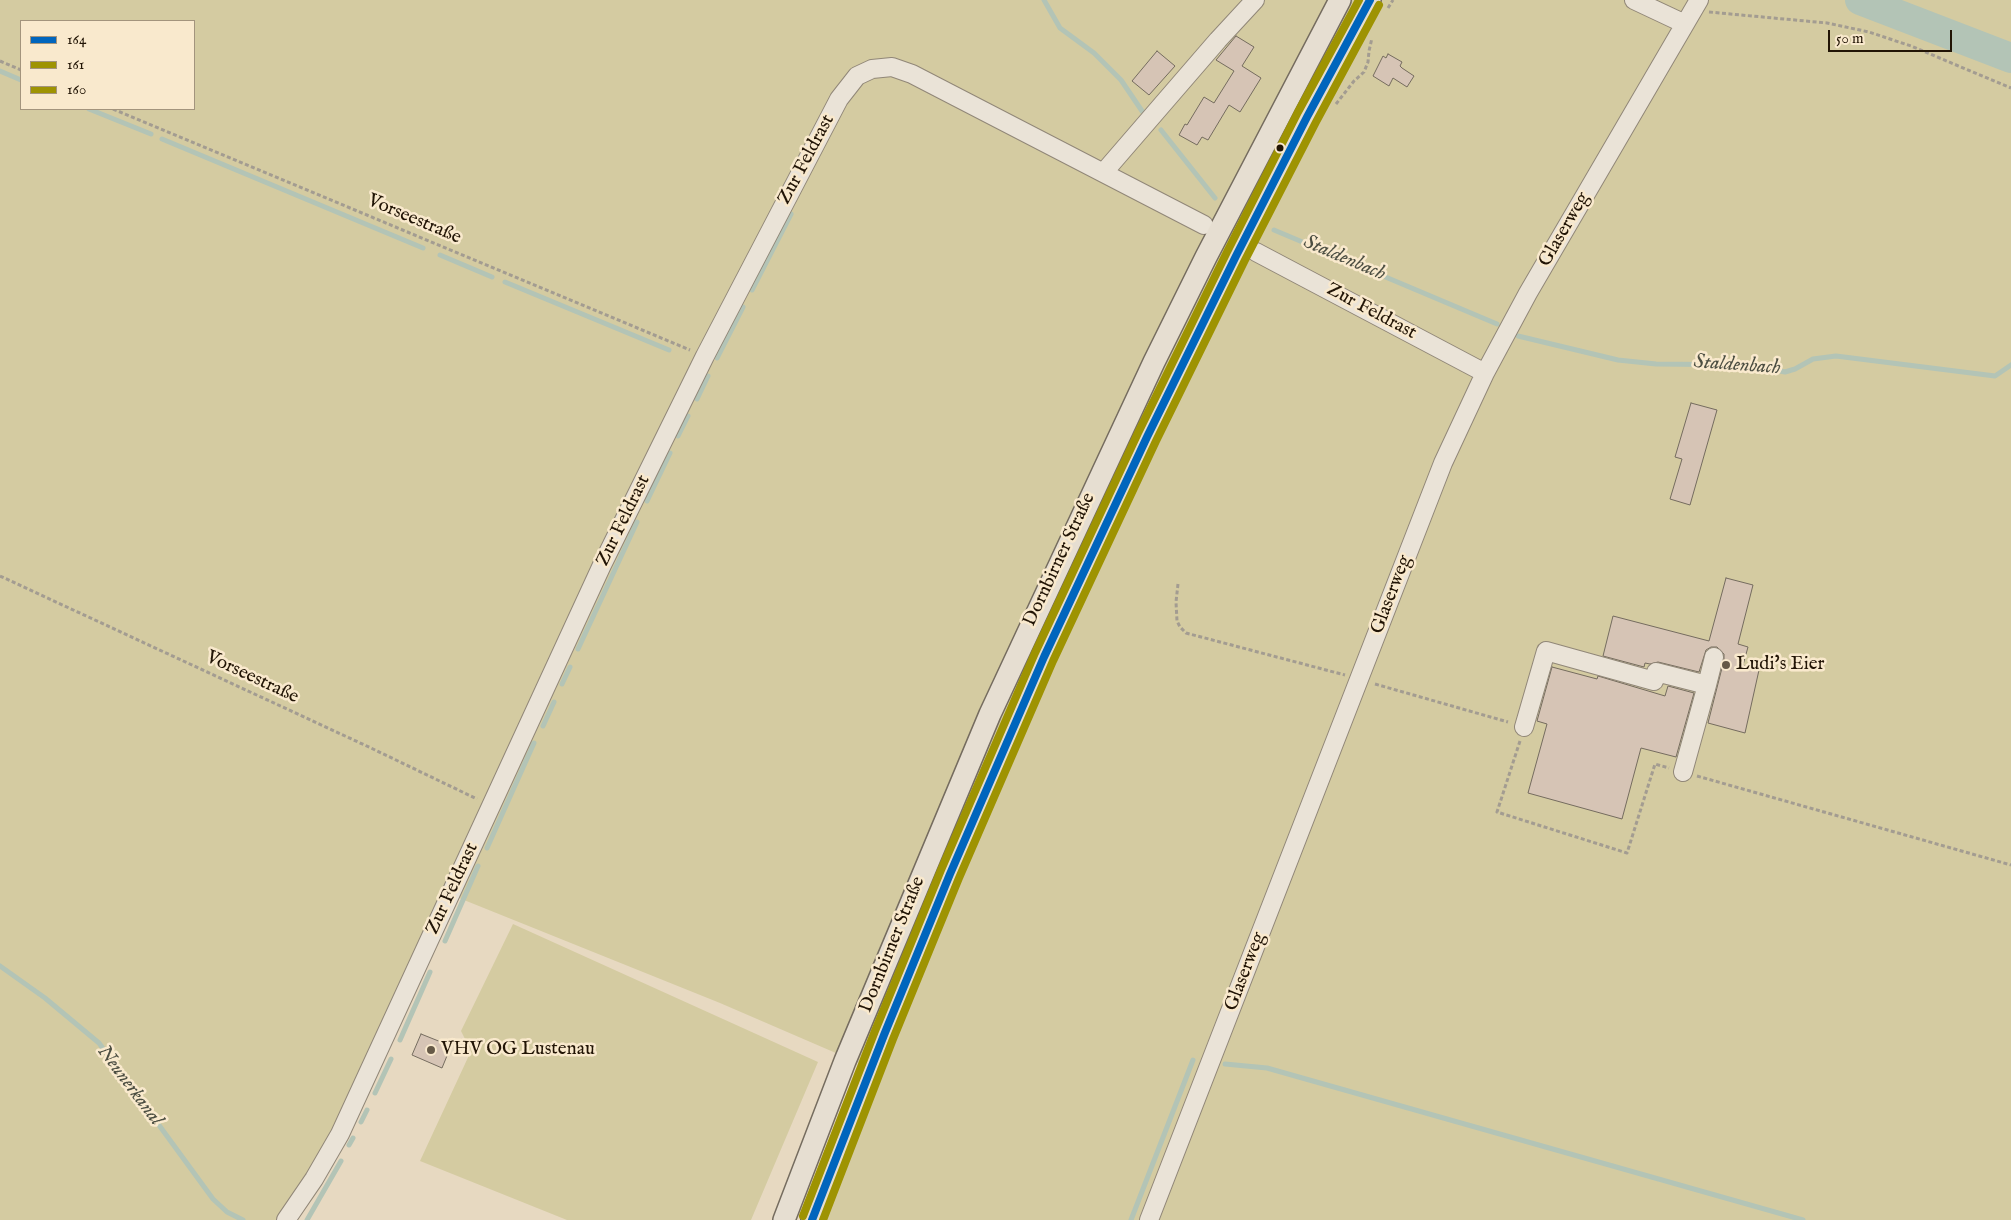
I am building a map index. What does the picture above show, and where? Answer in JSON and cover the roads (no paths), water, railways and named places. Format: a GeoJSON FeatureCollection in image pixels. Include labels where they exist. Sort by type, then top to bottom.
{"type":"FeatureCollection","features":[{"type":"Feature","properties":{"kind":"main road","name":"Dornbirner Straße"},"geometry":{"type":"LineString","coordinates":[[784,1220],[849,1052],[990,714],[1154,362],[1220,230],[1340,0]]}},
{"type":"Feature","properties":{"kind":"main road","name":"Dornbirner Straße"},"geometry":{"type":"LineString","coordinates":[[812,1220],[884,1035],[950,874],[1068,606],[1191,346],[1307,117],[1370,0]]}},
{"type":"Feature","properties":{"kind":"street"},"geometry":{"type":"LineString","coordinates":[[1104,172],[1255,0]]}},
{"type":"Feature","properties":{"kind":"street"},"geometry":{"type":"LineString","coordinates":[[1634,0],[1693,11]]}},
{"type":"Feature","properties":{"kind":"street","name":"Glaserweg"},"geometry":{"type":"LineString","coordinates":[[1150,1220],[1443,463],[1485,373],[1528,293],[1693,11]]}},
{"type":"Feature","properties":{"kind":"street","name":"Zur Feldrast"},"geometry":{"type":"LineString","coordinates":[[286,1220],[314,1179],[340,1134],[602,565],[705,356],[839,98],[858,76],[872,69],[892,67],[912,74],[1204,225]]}},
{"type":"Feature","properties":{"kind":"street","name":"Zur Feldrast"},"geometry":{"type":"LineString","coordinates":[[1256,252],[1485,373]]}},
{"type":"Feature","properties":{"kind":"street"},"geometry":{"type":"LineString","coordinates":[[1524,727],[1546,651],[1654,680],[1656,672],[1707,685]]}},
{"type":"Feature","properties":{"kind":"street"},"geometry":{"type":"LineString","coordinates":[[1684,772],[1714,657]]}},
{"type":"Feature","properties":{"kind":"waterway","name":"Staldenbach"},"geometry":{"type":"LineString","coordinates":[[1044,0],[1060,28],[1094,53],[1121,80],[1142,111]]}},
{"type":"Feature","properties":{"kind":"waterway"},"geometry":{"type":"LineString","coordinates":[[1860,0],[2011,58]]}},
{"type":"Feature","properties":{"kind":"waterway"},"geometry":{"type":"LineString","coordinates":[[0,71],[20,80]]}},
{"type":"Feature","properties":{"kind":"waterway"},"geometry":{"type":"LineString","coordinates":[[91,110],[151,134]]}},
{"type":"Feature","properties":{"kind":"waterway","name":"Staldenbach"},"geometry":{"type":"LineString","coordinates":[[1161,130],[1215,198]]}},
{"type":"Feature","properties":{"kind":"waterway"},"geometry":{"type":"LineString","coordinates":[[162,139],[423,248]]}},
{"type":"Feature","properties":{"kind":"waterway"},"geometry":{"type":"LineString","coordinates":[[752,290],[791,214]]}},
{"type":"Feature","properties":{"kind":"waterway","name":"Staldenbach"},"geometry":{"type":"LineString","coordinates":[[1274,230],[1497,324]]}},
{"type":"Feature","properties":{"kind":"waterway"},"geometry":{"type":"LineString","coordinates":[[440,255],[492,277]]}},
{"type":"Feature","properties":{"kind":"waterway"},"geometry":{"type":"LineString","coordinates":[[505,282],[669,350]]}},
{"type":"Feature","properties":{"kind":"waterway"},"geometry":{"type":"LineString","coordinates":[[717,358],[743,307]]}},
{"type":"Feature","properties":{"kind":"waterway","name":"Staldenbach"},"geometry":{"type":"LineString","coordinates":[[1518,336],[1618,360],[1656,364],[1750,365],[1785,372],[1813,359],[1836,356],[1995,376],[2011,365]]}},
{"type":"Feature","properties":{"kind":"waterway"},"geometry":{"type":"LineString","coordinates":[[697,399],[708,376]]}},
{"type":"Feature","properties":{"kind":"waterway"},"geometry":{"type":"LineString","coordinates":[[678,436],[688,416]]}},
{"type":"Feature","properties":{"kind":"waterway"},"geometry":{"type":"LineString","coordinates":[[647,501],[670,453]]}},
{"type":"Feature","properties":{"kind":"waterway"},"geometry":{"type":"LineString","coordinates":[[578,649],[637,522]]}},
{"type":"Feature","properties":{"kind":"waterway"},"geometry":{"type":"LineString","coordinates":[[562,684],[570,667]]}},
{"type":"Feature","properties":{"kind":"waterway"},"geometry":{"type":"LineString","coordinates":[[543,726],[554,702]]}},
{"type":"Feature","properties":{"kind":"waterway"},"geometry":{"type":"LineString","coordinates":[[487,848],[534,743]]}},
{"type":"Feature","properties":{"kind":"waterway"},"geometry":{"type":"LineString","coordinates":[[445,941],[478,866]]}},
{"type":"Feature","properties":{"kind":"waterway","name":"Neunerkanal"},"geometry":{"type":"LineString","coordinates":[[0,966],[45,998],[99,1043],[213,1199],[227,1212],[243,1220]]}},
{"type":"Feature","properties":{"kind":"waterway"},"geometry":{"type":"LineString","coordinates":[[400,1040],[430,972]]}},
{"type":"Feature","properties":{"kind":"waterway"},"geometry":{"type":"LineString","coordinates":[[375,1093],[391,1059]]}},
{"type":"Feature","properties":{"kind":"waterway"},"geometry":{"type":"LineString","coordinates":[[1131,1220],[1193,1060]]}},
{"type":"Feature","properties":{"kind":"waterway"},"geometry":{"type":"LineString","coordinates":[[1225,1064],[1267,1068],[1803,1220]]}},
{"type":"Feature","properties":{"kind":"waterway"},"geometry":{"type":"LineString","coordinates":[[361,1122],[367,1110]]}},
{"type":"Feature","properties":{"kind":"waterway"},"geometry":{"type":"LineString","coordinates":[[349,1145],[353,1138]]}},
{"type":"Feature","properties":{"kind":"waterway"},"geometry":{"type":"LineString","coordinates":[[307,1220],[341,1161]]}},
{"type":"Feature","properties":{"kind":"place","name":"Ludi's Eier"},"geometry":{"type":"Point","coordinates":[1726,665]}},
{"type":"Feature","properties":{"kind":"place","name":"VHV OG Lustenau"},"geometry":{"type":"Point","coordinates":[431,1050]}}]}
